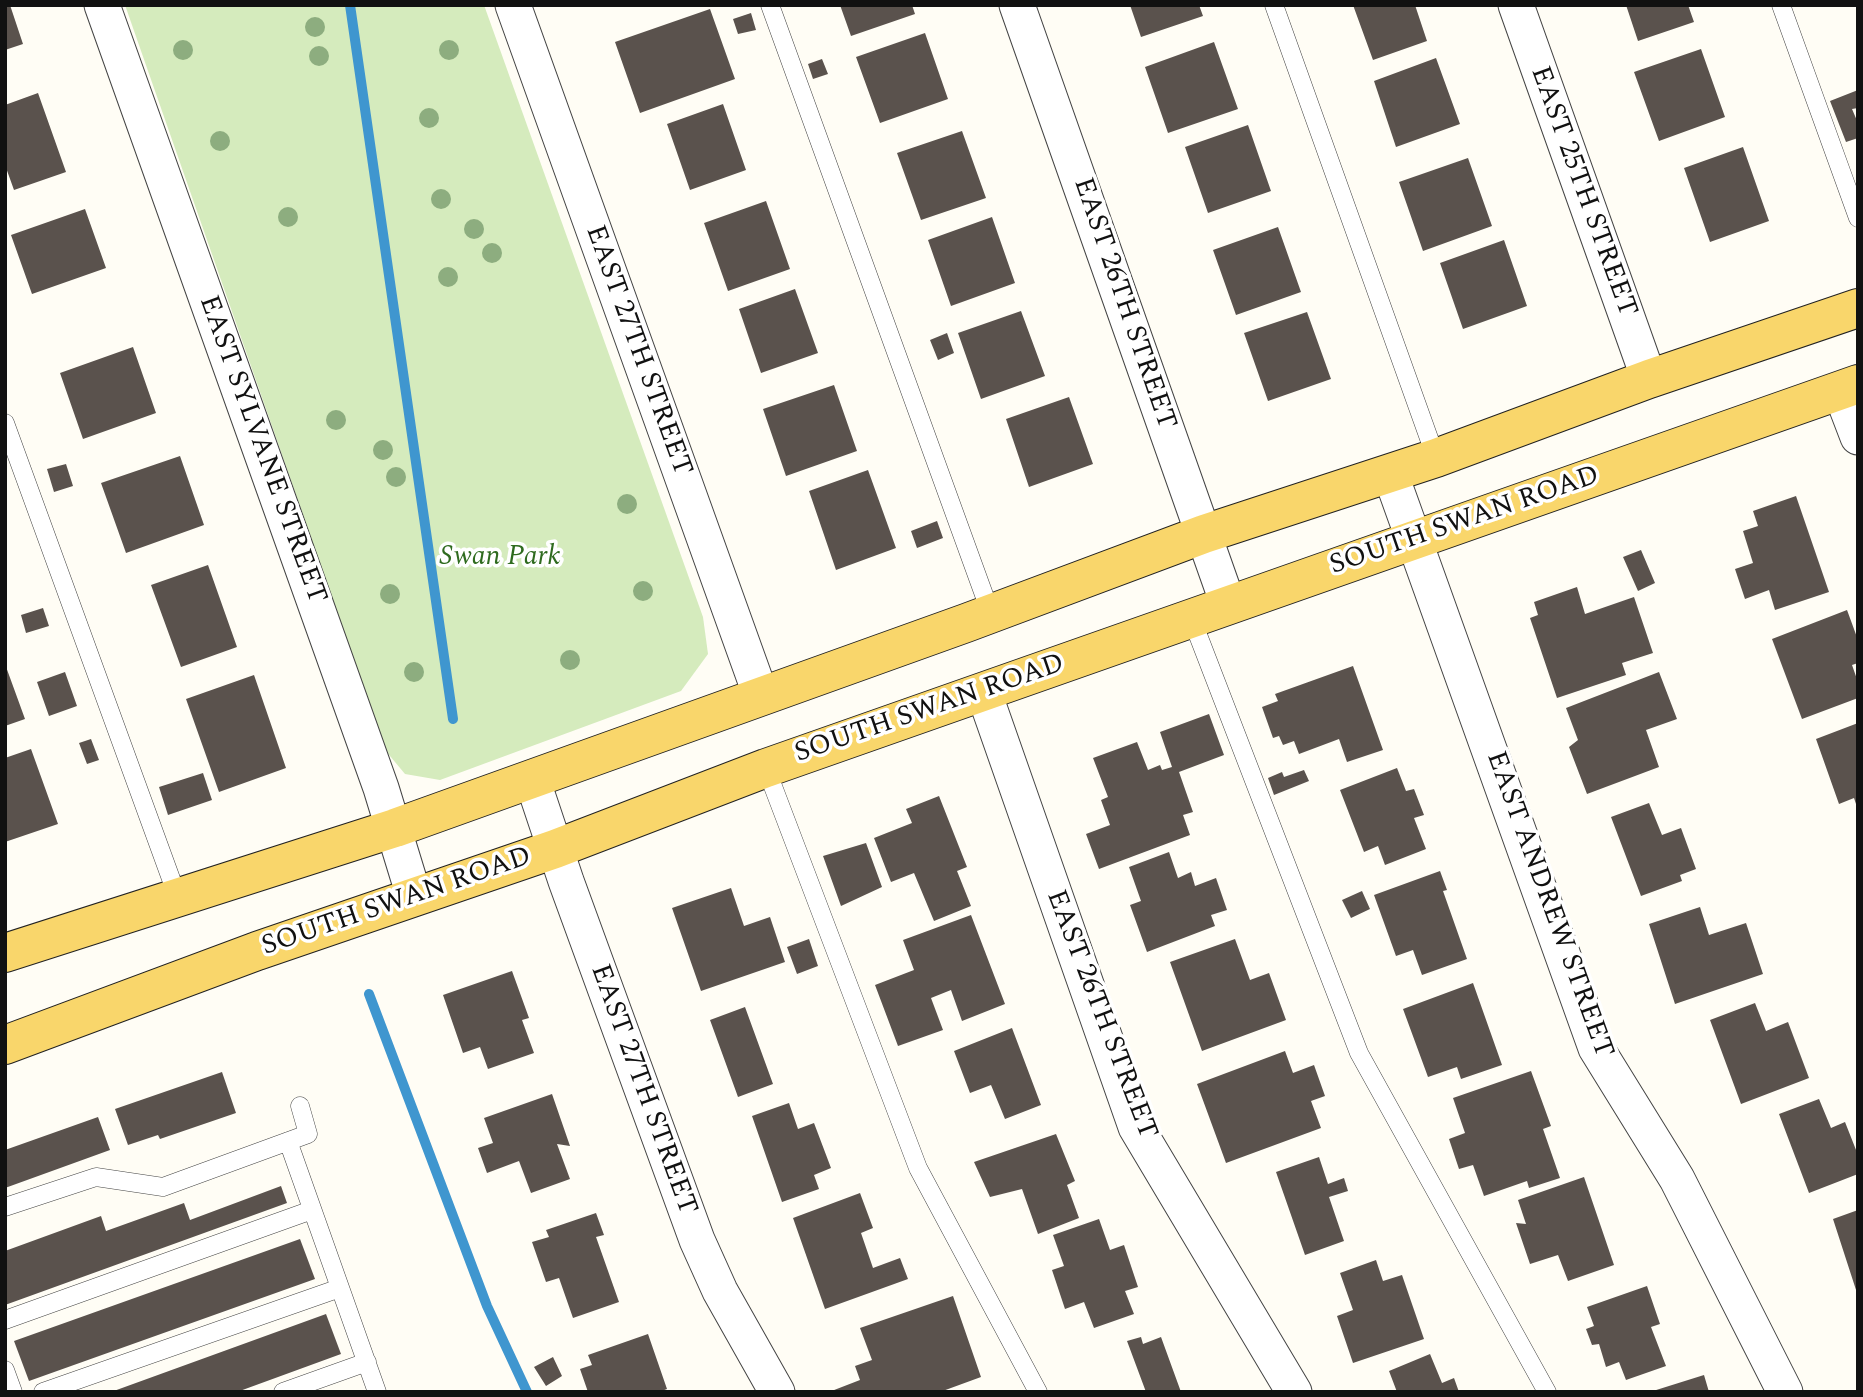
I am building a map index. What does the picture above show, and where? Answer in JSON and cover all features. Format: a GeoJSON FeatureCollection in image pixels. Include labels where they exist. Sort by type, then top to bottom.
{"type":"FeatureCollection","features":[{"type":"Feature","properties":{"kind":"main road"},"geometry":{"type":"LineString","coordinates":[[5,953],[395,828],[991,614],[1204,534],[1436,458],[1649,379],[1858,308]]}},
{"type":"Feature","properties":{"kind":"main road","name":"SOUTH SWAN ROAD"},"geometry":{"type":"LineString","coordinates":[[5,1045],[257,951],[555,849],[766,768],[1849,387]]}},
{"type":"Feature","properties":{"kind":"street","name":"EAST SYLVANE STREET"},"geometry":{"type":"LineString","coordinates":[[102,5],[395,828],[414,896]]}},
{"type":"Feature","properties":{"kind":"street","name":"EAST 27TH STREET"},"geometry":{"type":"LineString","coordinates":[[513,5],[761,696]]}},
{"type":"Feature","properties":{"kind":"street","name":"EAST 26TH STREET"},"geometry":{"type":"LineString","coordinates":[[1017,5],[1228,604]]}},
{"type":"Feature","properties":{"kind":"street","name":"EAST 25TH STREET"},"geometry":{"type":"LineString","coordinates":[[1516,5],[1649,379]]}},
{"type":"Feature","properties":{"kind":"street"},"geometry":{"type":"LineString","coordinates":[[1849,387],[1858,437]]}},
{"type":"Feature","properties":{"kind":"street","name":"EAST ANDREW STREET"},"geometry":{"type":"LineString","coordinates":[[1390,473],[1596,1048],[1677,1179],[1785,1392]]}},
{"type":"Feature","properties":{"kind":"street","name":"EAST 26TH STREET"},"geometry":{"type":"LineString","coordinates":[[984,693],[1136,1127],[1294,1392]]}},
{"type":"Feature","properties":{"kind":"street","name":"EAST 27TH STREET"},"geometry":{"type":"LineString","coordinates":[[532,779],[697,1240],[720,1291],[777,1392]]}},
{"type":"Feature","properties":{"kind":"lane"},"geometry":{"type":"LineString","coordinates":[[770,5],[991,614]]}},
{"type":"Feature","properties":{"kind":"lane"},"geometry":{"type":"LineString","coordinates":[[1274,5],[1436,458]]}},
{"type":"Feature","properties":{"kind":"lane"},"geometry":{"type":"LineString","coordinates":[[1781,5],[1858,218]]}},
{"type":"Feature","properties":{"kind":"lane"},"geometry":{"type":"LineString","coordinates":[[5,423],[178,898]]}},
{"type":"Feature","properties":{"kind":"lane"},"geometry":{"type":"LineString","coordinates":[[1191,617],[1359,1053],[1547,1392]]}},
{"type":"Feature","properties":{"kind":"lane"},"geometry":{"type":"LineString","coordinates":[[766,768],[918,1167],[1038,1392]]}},
{"type":"Feature","properties":{"kind":"lane"},"geometry":{"type":"LineString","coordinates":[[5,1207],[96,1177],[163,1187],[308,1134],[300,1106]]}},
{"type":"Feature","properties":{"kind":"lane"},"geometry":{"type":"LineString","coordinates":[[288,1141],[377,1392]]}},
{"type":"Feature","properties":{"kind":"lane"},"geometry":{"type":"LineString","coordinates":[[5,1320],[312,1210]]}},
{"type":"Feature","properties":{"kind":"lane"},"geometry":{"type":"LineString","coordinates":[[43,1392],[340,1288]]}},
{"type":"Feature","properties":{"kind":"lane"},"geometry":{"type":"LineString","coordinates":[[283,1392],[367,1362]]}},
{"type":"Feature","properties":{"kind":"lane"},"geometry":{"type":"LineString","coordinates":[[5,1370],[13,1392]]}},
{"type":"Feature","properties":{"kind":"green space","name":"Swan Park"},"geometry":{"type":"Polygon","coordinates":[[[125,5],[484,5],[703,617],[708,654],[681,691],[440,780],[405,774],[385,750],[125,5]]]}},
{"type":"Feature","properties":{"kind":"building"},"geometry":{"type":"Polygon","coordinates":[[[5,5],[10,5],[23,44],[5,50],[5,5]]]}},
{"type":"Feature","properties":{"kind":"building"},"geometry":{"type":"Polygon","coordinates":[[[840,5],[912,5],[915,14],[851,36],[840,5]]]}},
{"type":"Feature","properties":{"kind":"building"},"geometry":{"type":"Polygon","coordinates":[[[1130,5],[1199,5],[1203,16],[1141,37],[1130,5]]]}},
{"type":"Feature","properties":{"kind":"building"},"geometry":{"type":"Polygon","coordinates":[[[1353,5],[1415,5],[1427,41],[1373,60],[1353,5]]]}},
{"type":"Feature","properties":{"kind":"building"},"geometry":{"type":"Polygon","coordinates":[[[1626,5],[1688,5],[1694,22],[1638,41],[1626,5]]]}},
{"type":"Feature","properties":{"kind":"building"},"geometry":{"type":"Polygon","coordinates":[[[710,9],[735,79],[640,113],[615,42],[710,9]]]}},
{"type":"Feature","properties":{"kind":"building"},"geometry":{"type":"Polygon","coordinates":[[[751,13],[756,30],[738,34],[733,19],[751,13]]]}},
{"type":"Feature","properties":{"kind":"building"},"geometry":{"type":"Polygon","coordinates":[[[925,33],[948,99],[880,123],[856,57],[925,33]]]}},
{"type":"Feature","properties":{"kind":"building"},"geometry":{"type":"Polygon","coordinates":[[[1214,42],[1238,109],[1168,133],[1145,67],[1214,42]]]}},
{"type":"Feature","properties":{"kind":"building"},"geometry":{"type":"Polygon","coordinates":[[[1701,49],[1725,117],[1659,141],[1634,72],[1701,49]]]}},
{"type":"Feature","properties":{"kind":"building"},"geometry":{"type":"Polygon","coordinates":[[[1436,58],[1460,124],[1396,147],[1374,81],[1436,58]]]}},
{"type":"Feature","properties":{"kind":"building"},"geometry":{"type":"Polygon","coordinates":[[[822,59],[828,74],[813,79],[808,64],[822,59]]]}},
{"type":"Feature","properties":{"kind":"building"},"geometry":{"type":"Polygon","coordinates":[[[1858,90],[1858,108],[1852,109],[1858,123],[1858,138],[1846,142],[1830,101],[1858,90]]]}},
{"type":"Feature","properties":{"kind":"building"},"geometry":{"type":"Polygon","coordinates":[[[38,93],[66,172],[14,190],[5,165],[5,105],[38,93]]]}},
{"type":"Feature","properties":{"kind":"building"},"geometry":{"type":"Polygon","coordinates":[[[723,104],[746,170],[690,190],[667,124],[723,104]]]}},
{"type":"Feature","properties":{"kind":"building"},"geometry":{"type":"Polygon","coordinates":[[[1248,125],[1271,191],[1208,213],[1185,147],[1248,125]]]}},
{"type":"Feature","properties":{"kind":"building"},"geometry":{"type":"Polygon","coordinates":[[[962,131],[986,198],[921,220],[897,153],[962,131]]]}},
{"type":"Feature","properties":{"kind":"building"},"geometry":{"type":"Polygon","coordinates":[[[1743,147],[1769,221],[1710,242],[1684,168],[1743,147]]]}},
{"type":"Feature","properties":{"kind":"building"},"geometry":{"type":"Polygon","coordinates":[[[1468,158],[1492,226],[1423,251],[1399,182],[1468,158]]]}},
{"type":"Feature","properties":{"kind":"building"},"geometry":{"type":"Polygon","coordinates":[[[766,201],[790,269],[728,291],[704,223],[766,201]]]}},
{"type":"Feature","properties":{"kind":"building"},"geometry":{"type":"Polygon","coordinates":[[[85,209],[106,268],[32,294],[11,235],[85,209]]]}},
{"type":"Feature","properties":{"kind":"building"},"geometry":{"type":"Polygon","coordinates":[[[992,217],[1015,283],[951,306],[928,240],[992,217]]]}},
{"type":"Feature","properties":{"kind":"building"},"geometry":{"type":"Polygon","coordinates":[[[1278,227],[1301,292],[1236,315],[1213,250],[1278,227]]]}},
{"type":"Feature","properties":{"kind":"building"},"geometry":{"type":"Polygon","coordinates":[[[1504,240],[1527,306],[1463,329],[1440,263],[1504,240]]]}},
{"type":"Feature","properties":{"kind":"building"},"geometry":{"type":"Polygon","coordinates":[[[795,289],[818,353],[761,373],[739,309],[795,289]]]}},
{"type":"Feature","properties":{"kind":"building"},"geometry":{"type":"Polygon","coordinates":[[[1021,311],[1045,376],[981,399],[958,333],[1021,311]]]}},
{"type":"Feature","properties":{"kind":"building"},"geometry":{"type":"Polygon","coordinates":[[[1307,312],[1331,379],[1268,401],[1244,333],[1307,312]]]}},
{"type":"Feature","properties":{"kind":"building"},"geometry":{"type":"Polygon","coordinates":[[[947,333],[954,353],[938,360],[930,340],[947,333]]]}},
{"type":"Feature","properties":{"kind":"building"},"geometry":{"type":"Polygon","coordinates":[[[133,347],[156,413],[83,439],[60,373],[133,347]]]}},
{"type":"Feature","properties":{"kind":"building"},"geometry":{"type":"Polygon","coordinates":[[[834,385],[857,451],[786,476],[763,409],[834,385]]]}},
{"type":"Feature","properties":{"kind":"building"},"geometry":{"type":"Polygon","coordinates":[[[1069,397],[1093,464],[1029,487],[1006,419],[1069,397]]]}},
{"type":"Feature","properties":{"kind":"building"},"geometry":{"type":"Polygon","coordinates":[[[180,456],[204,525],[126,553],[101,483],[180,456]]]}},
{"type":"Feature","properties":{"kind":"building"},"geometry":{"type":"Polygon","coordinates":[[[66,464],[73,486],[54,492],[47,469],[66,464]]]}},
{"type":"Feature","properties":{"kind":"building"},"geometry":{"type":"Polygon","coordinates":[[[868,470],[896,548],[836,570],[809,491],[868,470]]]}},
{"type":"Feature","properties":{"kind":"building"},"geometry":{"type":"Polygon","coordinates":[[[1796,496],[1829,592],[1775,610],[1769,590],[1745,599],[1735,569],[1753,563],[1743,531],[1758,526],[1753,511],[1796,496]]]}},
{"type":"Feature","properties":{"kind":"building"},"geometry":{"type":"Polygon","coordinates":[[[937,521],[943,538],[917,548],[911,531],[937,521]]]}},
{"type":"Feature","properties":{"kind":"building"},"geometry":{"type":"Polygon","coordinates":[[[1641,550],[1655,583],[1638,591],[1623,557],[1641,550]]]}},
{"type":"Feature","properties":{"kind":"building"},"geometry":{"type":"Polygon","coordinates":[[[208,565],[237,647],[181,667],[151,585],[208,565]]]}},
{"type":"Feature","properties":{"kind":"building"},"geometry":{"type":"Polygon","coordinates":[[[1577,587],[1585,614],[1634,597],[1653,653],[1622,663],[1626,675],[1557,698],[1530,618],[1538,615],[1534,602],[1577,587]]]}},
{"type":"Feature","properties":{"kind":"building"},"geometry":{"type":"Polygon","coordinates":[[[43,608],[49,626],[26,633],[21,615],[43,608]]]}},
{"type":"Feature","properties":{"kind":"building"},"geometry":{"type":"Polygon","coordinates":[[[1847,610],[1858,640],[1858,663],[1852,665],[1858,682],[1858,698],[1802,719],[1772,639],[1847,610]]]}},
{"type":"Feature","properties":{"kind":"building"},"geometry":{"type":"Polygon","coordinates":[[[5,664],[25,719],[5,726],[5,664]]]}},
{"type":"Feature","properties":{"kind":"building"},"geometry":{"type":"Polygon","coordinates":[[[1353,666],[1383,750],[1347,762],[1339,739],[1299,754],[1294,741],[1283,745],[1279,736],[1273,738],[1262,707],[1278,701],[1275,694],[1353,666]]]}},
{"type":"Feature","properties":{"kind":"building"},"geometry":{"type":"Polygon","coordinates":[[[65,672],[77,706],[49,716],[37,682],[65,672]]]}},
{"type":"Feature","properties":{"kind":"building"},"geometry":{"type":"Polygon","coordinates":[[[1659,672],[1677,719],[1646,730],[1659,767],[1587,794],[1569,747],[1578,740],[1566,708],[1659,672]]]}},
{"type":"Feature","properties":{"kind":"building"},"geometry":{"type":"Polygon","coordinates":[[[254,675],[286,768],[219,792],[186,699],[254,675]]]}},
{"type":"Feature","properties":{"kind":"building"},"geometry":{"type":"Polygon","coordinates":[[[1209,714],[1224,755],[1179,772],[1193,812],[1183,815],[1190,835],[1099,869],[1086,834],[1110,825],[1101,800],[1108,797],[1093,758],[1137,742],[1148,770],[1160,765],[1162,770],[1172,767],[1160,732],[1209,714]]]}},
{"type":"Feature","properties":{"kind":"building"},"geometry":{"type":"Polygon","coordinates":[[[1858,723],[1857,807],[1854,798],[1839,804],[1816,739],[1858,723]]]}},
{"type":"Feature","properties":{"kind":"building"},"geometry":{"type":"Polygon","coordinates":[[[91,739],[99,760],[87,764],[79,743],[91,739]]]}},
{"type":"Feature","properties":{"kind":"building"},"geometry":{"type":"Polygon","coordinates":[[[31,749],[58,824],[5,842],[5,758],[31,749]]]}},
{"type":"Feature","properties":{"kind":"building"},"geometry":{"type":"Polygon","coordinates":[[[1397,768],[1406,791],[1414,789],[1424,815],[1414,818],[1426,849],[1385,865],[1378,846],[1364,852],[1340,790],[1397,768]]]}},
{"type":"Feature","properties":{"kind":"building"},"geometry":{"type":"Polygon","coordinates":[[[1304,770],[1309,781],[1274,795],[1268,778],[1282,772],[1284,777],[1304,770]]]}},
{"type":"Feature","properties":{"kind":"building"},"geometry":{"type":"Polygon","coordinates":[[[203,773],[212,800],[168,815],[159,787],[203,773]]]}},
{"type":"Feature","properties":{"kind":"building"},"geometry":{"type":"Polygon","coordinates":[[[939,796],[967,867],[957,871],[971,906],[934,921],[914,873],[891,882],[874,838],[912,823],[906,809],[939,796]]]}},
{"type":"Feature","properties":{"kind":"building"},"geometry":{"type":"Polygon","coordinates":[[[1649,803],[1662,835],[1681,828],[1696,869],[1680,875],[1682,881],[1641,896],[1611,817],[1649,803]]]}},
{"type":"Feature","properties":{"kind":"building"},"geometry":{"type":"Polygon","coordinates":[[[866,843],[882,887],[841,906],[823,856],[866,843]]]}},
{"type":"Feature","properties":{"kind":"building"},"geometry":{"type":"Polygon","coordinates":[[[1169,852],[1178,878],[1191,872],[1195,886],[1216,878],[1227,910],[1211,915],[1215,926],[1147,952],[1130,905],[1141,901],[1129,867],[1169,852]]]}},
{"type":"Feature","properties":{"kind":"building"},"geometry":{"type":"Polygon","coordinates":[[[1440,871],[1447,890],[1443,891],[1467,959],[1422,975],[1413,950],[1396,956],[1374,895],[1440,871]]]}},
{"type":"Feature","properties":{"kind":"building"},"geometry":{"type":"Polygon","coordinates":[[[731,888],[744,926],[770,917],[785,962],[701,991],[672,908],[731,888]]]}},
{"type":"Feature","properties":{"kind":"building"},"geometry":{"type":"Polygon","coordinates":[[[1362,891],[1370,909],[1351,918],[1342,900],[1362,891]]]}},
{"type":"Feature","properties":{"kind":"building"},"geometry":{"type":"Polygon","coordinates":[[[1700,907],[1709,935],[1746,923],[1763,974],[1675,1004],[1649,924],[1700,907]]]}},
{"type":"Feature","properties":{"kind":"building"},"geometry":{"type":"Polygon","coordinates":[[[971,915],[1005,1004],[962,1021],[951,990],[931,998],[943,1030],[898,1046],[875,985],[914,970],[903,940],[971,915]]]}},
{"type":"Feature","properties":{"kind":"building"},"geometry":{"type":"Polygon","coordinates":[[[809,939],[818,966],[797,974],[787,947],[809,939]]]}},
{"type":"Feature","properties":{"kind":"building"},"geometry":{"type":"Polygon","coordinates":[[[1235,939],[1250,980],[1269,973],[1286,1020],[1202,1051],[1170,962],[1235,939]]]}},
{"type":"Feature","properties":{"kind":"building"},"geometry":{"type":"Polygon","coordinates":[[[512,971],[529,1018],[522,1020],[534,1053],[488,1069],[480,1047],[463,1053],[443,995],[512,971]]]}},
{"type":"Feature","properties":{"kind":"building"},"geometry":{"type":"Polygon","coordinates":[[[1473,983],[1502,1065],[1461,1079],[1457,1067],[1428,1077],[1403,1009],[1473,983]]]}},
{"type":"Feature","properties":{"kind":"building"},"geometry":{"type":"Polygon","coordinates":[[[1755,1003],[1766,1031],[1788,1022],[1809,1078],[1741,1104],[1710,1020],[1755,1003]]]}},
{"type":"Feature","properties":{"kind":"building"},"geometry":{"type":"Polygon","coordinates":[[[745,1007],[773,1084],[738,1097],[710,1020],[745,1007]]]}},
{"type":"Feature","properties":{"kind":"building"},"geometry":{"type":"Polygon","coordinates":[[[1012,1028],[1041,1105],[1005,1119],[991,1085],[970,1093],[954,1051],[1012,1028]]]}},
{"type":"Feature","properties":{"kind":"building"},"geometry":{"type":"Polygon","coordinates":[[[1285,1051],[1293,1073],[1314,1065],[1325,1096],[1311,1101],[1321,1128],[1226,1163],[1197,1084],[1285,1051]]]}},
{"type":"Feature","properties":{"kind":"building"},"geometry":{"type":"Polygon","coordinates":[[[1531,1071],[1551,1126],[1543,1129],[1560,1178],[1529,1188],[1527,1181],[1484,1196],[1473,1165],[1459,1169],[1449,1139],[1465,1133],[1453,1098],[1531,1071]]]}},
{"type":"Feature","properties":{"kind":"building"},"geometry":{"type":"Polygon","coordinates":[[[222,1072],[236,1113],[160,1139],[158,1135],[128,1145],[115,1109],[222,1072]]]}},
{"type":"Feature","properties":{"kind":"building"},"geometry":{"type":"Polygon","coordinates":[[[552,1094],[570,1146],[557,1144],[570,1179],[531,1193],[519,1161],[487,1173],[478,1148],[493,1143],[484,1118],[552,1094]]]}},
{"type":"Feature","properties":{"kind":"building"},"geometry":{"type":"Polygon","coordinates":[[[1819,1099],[1831,1128],[1845,1122],[1858,1155],[1858,1174],[1809,1193],[1779,1114],[1819,1099]]]}},
{"type":"Feature","properties":{"kind":"building"},"geometry":{"type":"Polygon","coordinates":[[[789,1103],[798,1129],[814,1123],[831,1168],[814,1175],[819,1189],[782,1202],[752,1116],[789,1103]]]}},
{"type":"Feature","properties":{"kind":"building"},"geometry":{"type":"Polygon","coordinates":[[[98,1117],[110,1150],[5,1188],[5,1150],[98,1117]]]}},
{"type":"Feature","properties":{"kind":"building"},"geometry":{"type":"Polygon","coordinates":[[[1056,1134],[1075,1181],[1067,1185],[1079,1218],[1038,1234],[1022,1189],[990,1197],[974,1162],[1056,1134]]]}},
{"type":"Feature","properties":{"kind":"building"},"geometry":{"type":"Polygon","coordinates":[[[1319,1157],[1328,1184],[1344,1178],[1348,1191],[1329,1197],[1344,1241],[1305,1255],[1276,1172],[1319,1157]]]}},
{"type":"Feature","properties":{"kind":"building"},"geometry":{"type":"Polygon","coordinates":[[[1584,1177],[1614,1265],[1568,1281],[1558,1255],[1530,1264],[1516,1223],[1526,1224],[1518,1200],[1584,1177]]]}},
{"type":"Feature","properties":{"kind":"building"},"geometry":{"type":"Polygon","coordinates":[[[281,1186],[287,1203],[5,1305],[5,1251],[101,1216],[106,1231],[184,1203],[190,1220],[281,1186]]]}},
{"type":"Feature","properties":{"kind":"building"},"geometry":{"type":"Polygon","coordinates":[[[860,1193],[873,1228],[861,1233],[873,1268],[900,1258],[908,1279],[825,1309],[793,1218],[860,1193]]]}},
{"type":"Feature","properties":{"kind":"building"},"geometry":{"type":"Polygon","coordinates":[[[1858,1210],[1858,1293],[1857,1293],[1833,1219],[1858,1210]]]}},
{"type":"Feature","properties":{"kind":"building"},"geometry":{"type":"Polygon","coordinates":[[[596,1213],[604,1235],[596,1237],[619,1302],[573,1318],[559,1278],[546,1282],[532,1242],[549,1237],[546,1230],[596,1213]]]}},
{"type":"Feature","properties":{"kind":"building"},"geometry":{"type":"Polygon","coordinates":[[[1099,1219],[1110,1250],[1124,1245],[1138,1287],[1125,1291],[1134,1314],[1094,1328],[1084,1302],[1065,1309],[1052,1270],[1064,1266],[1053,1235],[1099,1219]]]}},
{"type":"Feature","properties":{"kind":"building"},"geometry":{"type":"Polygon","coordinates":[[[300,1239],[315,1279],[29,1381],[14,1341],[300,1239]]]}},
{"type":"Feature","properties":{"kind":"building"},"geometry":{"type":"Polygon","coordinates":[[[1376,1260],[1383,1281],[1402,1275],[1424,1339],[1353,1363],[1337,1316],[1353,1310],[1340,1273],[1376,1260]]]}},
{"type":"Feature","properties":{"kind":"building"},"geometry":{"type":"Polygon","coordinates":[[[1647,1286],[1660,1324],[1651,1327],[1666,1366],[1626,1380],[1619,1362],[1606,1367],[1599,1344],[1592,1345],[1586,1329],[1594,1326],[1587,1307],[1647,1286]]]}},
{"type":"Feature","properties":{"kind":"building"},"geometry":{"type":"Polygon","coordinates":[[[953,1296],[981,1377],[940,1392],[829,1392],[860,1380],[855,1366],[872,1360],[860,1328],[953,1296]]]}},
{"type":"Feature","properties":{"kind":"building"},"geometry":{"type":"Polygon","coordinates":[[[326,1314],[341,1354],[237,1392],[111,1392],[326,1314]]]}},
{"type":"Feature","properties":{"kind":"building"},"geometry":{"type":"Polygon","coordinates":[[[648,1334],[667,1389],[659,1392],[588,1392],[580,1369],[592,1365],[588,1355],[648,1334]]]}},
{"type":"Feature","properties":{"kind":"building"},"geometry":{"type":"Polygon","coordinates":[[[1141,1337],[1143,1344],[1161,1337],[1181,1392],[1146,1392],[1127,1341],[1141,1337]]]}},
{"type":"Feature","properties":{"kind":"building"},"geometry":{"type":"Polygon","coordinates":[[[1430,1354],[1442,1383],[1454,1378],[1459,1392],[1397,1392],[1389,1371],[1430,1354]]]}},
{"type":"Feature","properties":{"kind":"building"},"geometry":{"type":"Polygon","coordinates":[[[553,1357],[562,1376],[546,1386],[534,1367],[553,1357]]]}},
{"type":"Feature","properties":{"kind":"building"},"geometry":{"type":"Polygon","coordinates":[[[1704,1375],[1709,1392],[1653,1392],[1653,1391],[1704,1375]]]}},
{"type":"Feature","properties":{"kind":"waterway"},"geometry":{"type":"LineString","coordinates":[[350,5],[453,719]]}},
{"type":"Feature","properties":{"kind":"waterway"},"geometry":{"type":"LineString","coordinates":[[369,994],[487,1306],[527,1392]]}}]}
